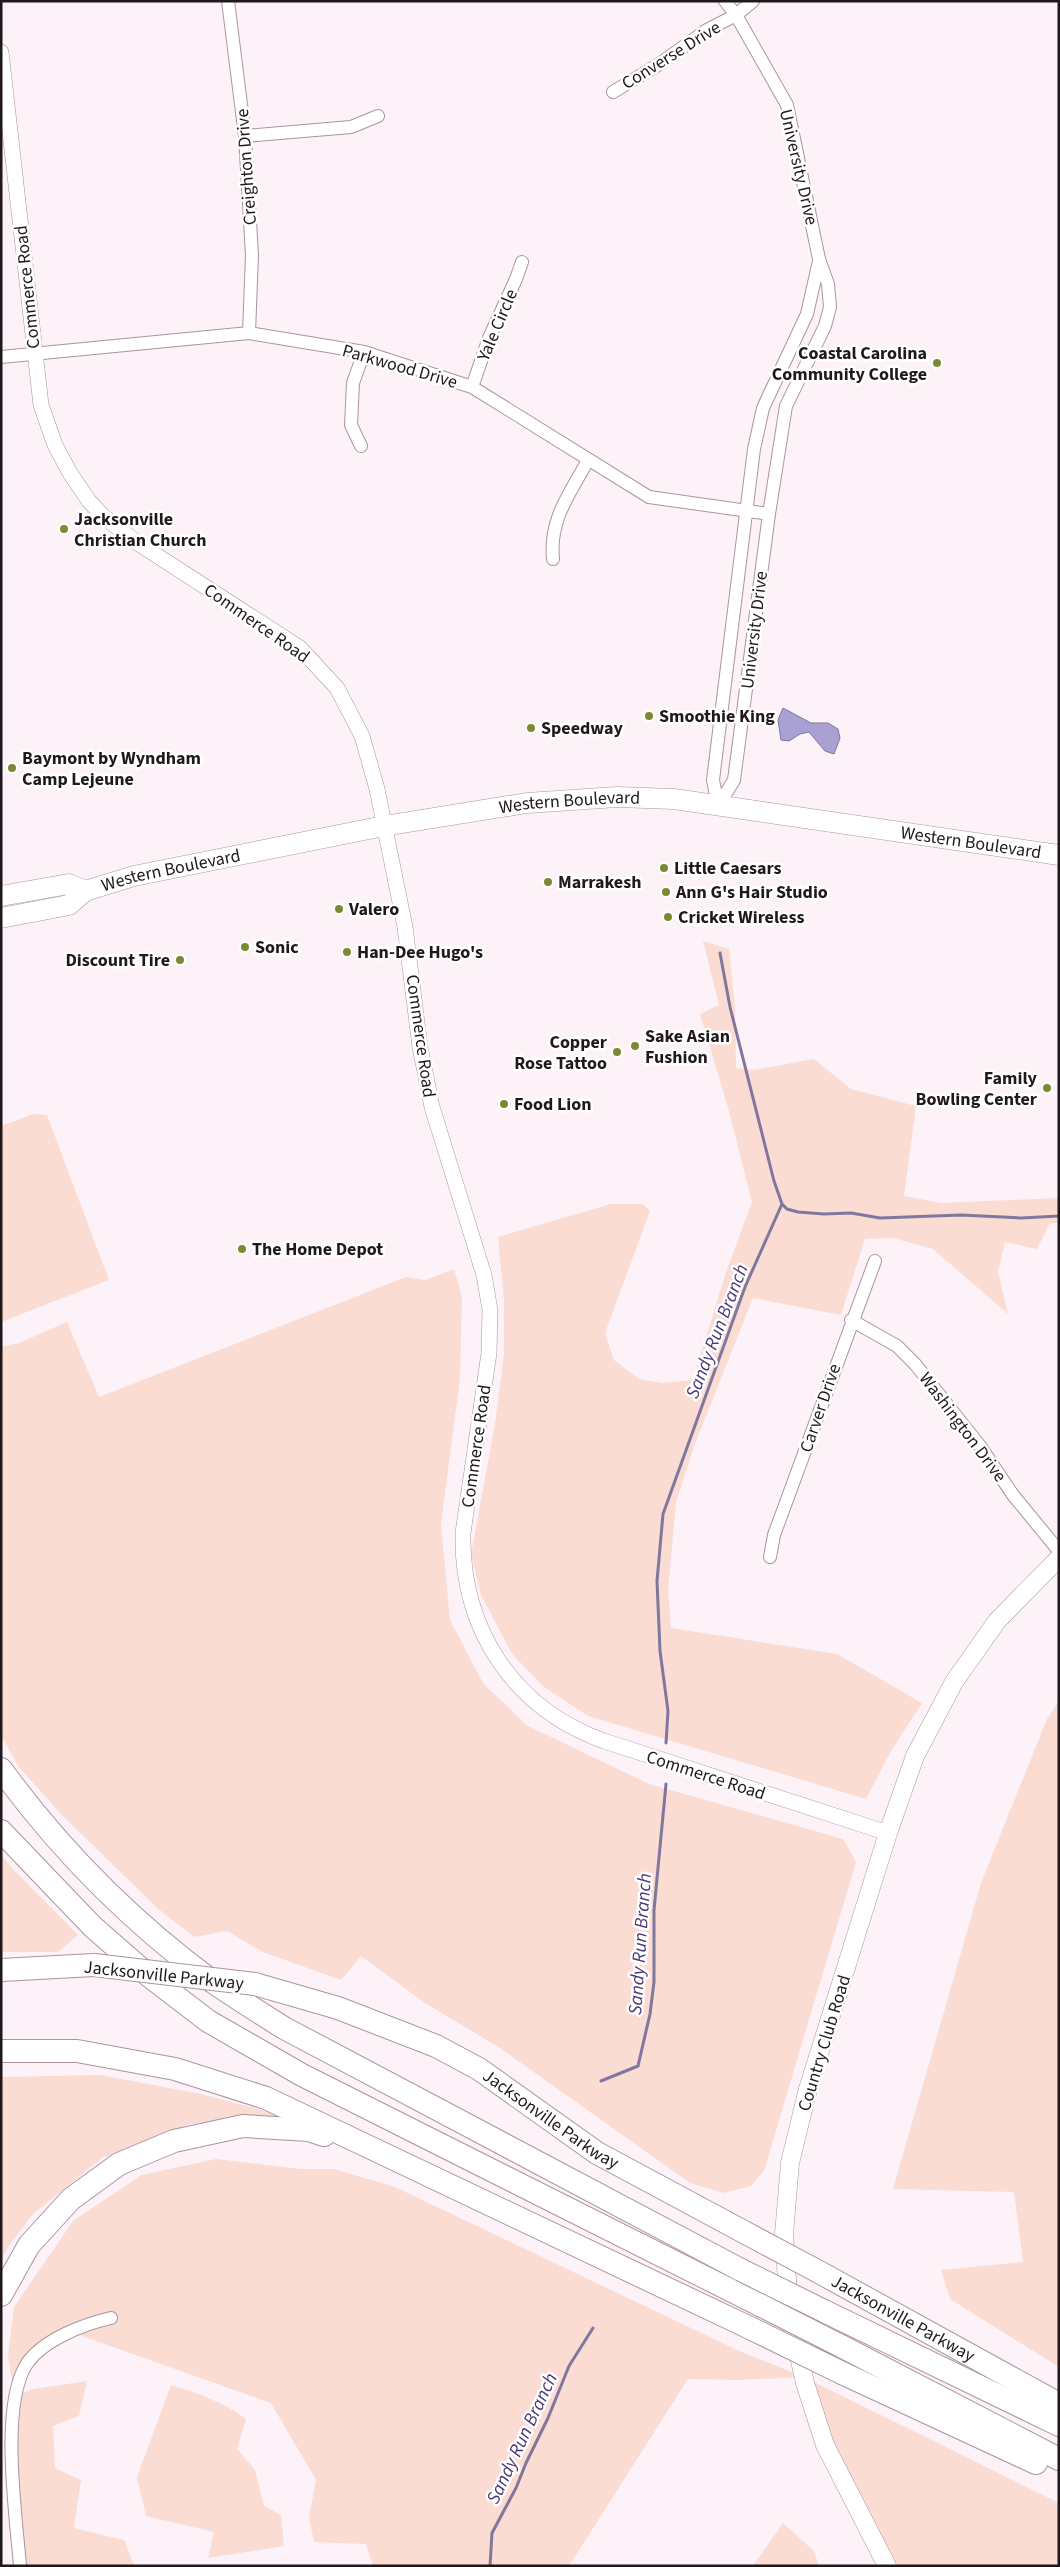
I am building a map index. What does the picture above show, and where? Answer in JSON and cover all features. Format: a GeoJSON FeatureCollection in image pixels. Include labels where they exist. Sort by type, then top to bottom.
{"type":"FeatureCollection","features":[{"type":"Feature","properties":{"kind":"highway"},"geometry":{"type":"LineString","coordinates":[[1,1769],[34,1814],[93,1878],[213,1982],[284,2028],[741,2270],[1059,2425]]}},
{"type":"Feature","properties":{"kind":"highway"},"geometry":{"type":"LineString","coordinates":[[1,1831],[93,1927],[148,1975],[208,2022],[302,2075],[841,2346],[1059,2459]]}},
{"type":"Feature","properties":{"kind":"highway","name":"Jacksonville Parkway"},"geometry":{"type":"LineString","coordinates":[[1,1970],[94,1965],[255,1984],[338,2008],[436,2046],[479,2069],[597,2153],[1059,2404]]}},
{"type":"Feature","properties":{"kind":"highway"},"geometry":{"type":"LineString","coordinates":[[1,2051],[77,2051],[175,2069],[266,2098],[390,2155],[1059,2474]]}},
{"type":"Feature","properties":{"kind":"highway"},"geometry":{"type":"LineString","coordinates":[[1,2295],[29,2245],[71,2199],[119,2164],[174,2141],[243,2126],[308,2130],[390,2155]]}},
{"type":"Feature","properties":{"kind":"main road","name":"Western Boulevard"},"geometry":{"type":"LineString","coordinates":[[1,918],[69,905],[84,891],[134,876],[384,826],[527,803],[617,797],[674,799],[1059,855]]}},
{"type":"Feature","properties":{"kind":"main road","name":"Western Boulevard"},"geometry":{"type":"LineString","coordinates":[[1,896],[69,884],[84,891]]}},
{"type":"Feature","properties":{"kind":"main road","name":"Country Club Road"},"geometry":{"type":"LineString","coordinates":[[887,2566],[825,2445],[805,2383],[789,2311],[784,2234],[790,2163],[808,2089],[888,1833],[915,1756],[954,1682],[997,1621],[1059,1558]]}},
{"type":"Feature","properties":{"kind":"street","name":"Creighton Drive"},"geometry":{"type":"LineString","coordinates":[[228,1],[245,136],[252,255],[249,333]]}},
{"type":"Feature","properties":{"kind":"street","name":"University Drive"},"geometry":{"type":"LineString","coordinates":[[718,806],[734,780],[769,514],[786,406],[825,326],[830,307],[828,284],[819,259],[787,105],[736,15],[725,1]]}},
{"type":"Feature","properties":{"kind":"street","name":"Converse Drive"},"geometry":{"type":"LineString","coordinates":[[612,92],[658,65],[707,30],[736,15],[753,1]]}},
{"type":"Feature","properties":{"kind":"street","name":"Commerce Road"},"geometry":{"type":"LineString","coordinates":[[1,52],[41,405],[47,424],[70,473],[89,501],[117,528],[300,648],[337,688],[362,736],[384,826],[405,926],[420,1047],[432,1107],[484,1275],[490,1310],[489,1353],[463,1541],[466,1583],[480,1628],[503,1668],[516,1684],[534,1701],[567,1725],[604,1741],[888,1833]]}},
{"type":"Feature","properties":{"kind":"street"},"geometry":{"type":"LineString","coordinates":[[245,136],[351,127],[378,116]]}},
{"type":"Feature","properties":{"kind":"street","name":"University Drive"},"geometry":{"type":"LineString","coordinates":[[718,806],[713,780],[748,512],[754,449],[763,408],[807,314],[819,259]]}},
{"type":"Feature","properties":{"kind":"street","name":"Yale Circle"},"geometry":{"type":"LineString","coordinates":[[472,387],[489,338],[522,262]]}},
{"type":"Feature","properties":{"kind":"street","name":"Parkwood Drive"},"geometry":{"type":"LineString","coordinates":[[1,357],[249,333],[364,352],[472,387],[649,497],[769,514]]}},
{"type":"Feature","properties":{"kind":"street"},"geometry":{"type":"LineString","coordinates":[[361,446],[351,425],[353,383],[364,352]]}},
{"type":"Feature","properties":{"kind":"street"},"geometry":{"type":"LineString","coordinates":[[553,559],[552,543],[556,519],[588,460]]}},
{"type":"Feature","properties":{"kind":"street","name":"Carver Drive"},"geometry":{"type":"LineString","coordinates":[[770,1557],[774,1535],[874,1261]]}},
{"type":"Feature","properties":{"kind":"street","name":"Washington Drive"},"geometry":{"type":"LineString","coordinates":[[852,1320],[897,1346],[915,1364],[980,1446],[1013,1495],[1059,1551]]}},
{"type":"Feature","properties":{"kind":"street"},"geometry":{"type":"LineString","coordinates":[[20,2566],[12,2447],[14,2396],[26,2364],[48,2345],[68,2331],[112,2318]]}},
{"type":"Feature","properties":{"kind":"shaded area"},"geometry":{"type":"Polygon","coordinates":[[[783,708],[811,723],[828,723],[838,729],[840,738],[834,754],[825,751],[809,732],[800,734],[789,741],[781,740],[778,720],[783,708]]]}},
{"type":"Feature","properties":{"kind":"shaded area"},"geometry":{"type":"Polygon","coordinates":[[[703,941],[729,949],[735,1007],[736,1068],[754,1070],[814,1059],[851,1089],[916,1106],[904,1196],[941,1203],[1059,1198],[1059,1223],[1050,1223],[1037,1249],[1005,1242],[998,1272],[1008,1314],[933,1249],[893,1238],[865,1239],[841,1315],[753,1298],[696,1441],[676,1502],[668,1591],[671,1628],[837,1654],[922,1703],[891,1751],[866,1799],[588,1716],[544,1687],[512,1654],[481,1595],[471,1554],[495,1424],[504,1354],[504,1301],[498,1237],[611,1204],[643,1204],[650,1211],[605,1333],[614,1360],[639,1379],[662,1383],[693,1380],[725,1275],[752,1202],[727,1104],[700,1014],[719,1005],[703,941]]]}},
{"type":"Feature","properties":{"kind":"shaded area"},"geometry":{"type":"Polygon","coordinates":[[[33,1114],[47,1115],[109,1280],[1,1322],[1,1126],[33,1114]]]}},
{"type":"Feature","properties":{"kind":"shaded area"},"geometry":{"type":"Polygon","coordinates":[[[454,1269],[462,1297],[460,1378],[441,1524],[450,1620],[483,1683],[526,1725],[649,1784],[843,1839],[856,1862],[764,2171],[751,2186],[723,2193],[690,2183],[500,2048],[425,2003],[361,1956],[341,1980],[263,1952],[227,1931],[194,1937],[157,1908],[60,1813],[18,1766],[1,1735],[1,1347],[19,1343],[67,1322],[99,1397],[406,1277],[425,1280],[454,1269]]]}},
{"type":"Feature","properties":{"kind":"shaded area"},"geometry":{"type":"Polygon","coordinates":[[[1059,1701],[1059,2367],[950,2299],[941,2270],[1023,2262],[1014,2192],[893,2189],[981,1883],[1047,1719],[1059,1701]]]}},
{"type":"Feature","properties":{"kind":"shaded area"},"geometry":{"type":"Polygon","coordinates":[[[1,1854],[10,1866],[78,1935],[58,1952],[1,1952],[1,1854]]]}},
{"type":"Feature","properties":{"kind":"shaded area"},"geometry":{"type":"Polygon","coordinates":[[[101,2075],[201,2094],[284,2116],[190,2124],[102,2158],[33,2214],[8,2247],[1,2261],[1,2077],[101,2075]]]}},
{"type":"Feature","properties":{"kind":"shaded area"},"geometry":{"type":"Polygon","coordinates":[[[216,2159],[300,2169],[334,2169],[395,2187],[737,2350],[804,2377],[1059,2503],[1059,2566],[887,2566],[803,2377],[738,2380],[688,2379],[569,2566],[373,2566],[366,2544],[314,2542],[309,2517],[316,2480],[271,2403],[68,2331],[26,2365],[15,2395],[34,2389],[87,2381],[79,2416],[53,2426],[55,2468],[81,2480],[74,2528],[124,2540],[134,2566],[20,2566],[14,2396],[8,2355],[14,2307],[73,2221],[142,2175],[216,2159]]]}},
{"type":"Feature","properties":{"kind":"shaded area"},"geometry":{"type":"Polygon","coordinates":[[[171,2385],[210,2399],[246,2419],[237,2449],[255,2470],[264,2506],[281,2515],[284,2546],[208,2558],[214,2532],[146,2516],[137,2477],[171,2385]]]}},
{"type":"Feature","properties":{"kind":"shaded area"},"geometry":{"type":"Polygon","coordinates":[[[783,2523],[814,2551],[819,2566],[753,2566],[783,2523]]]}},
{"type":"Feature","properties":{"kind":"waterway","name":"Sandy Run Branch"},"geometry":{"type":"LineString","coordinates":[[720,953],[730,1007],[774,1181],[782,1204],[787,1209],[824,1214],[851,1213],[880,1218],[961,1215],[1021,1218],[1059,1216]]}},
{"type":"Feature","properties":{"kind":"waterway","name":"Sandy Run Branch"},"geometry":{"type":"LineString","coordinates":[[666,1743],[668,1711],[660,1651],[657,1581],[663,1514],[745,1287],[782,1204]]}},
{"type":"Feature","properties":{"kind":"waterway","name":"Sandy Run Branch"},"geometry":{"type":"LineString","coordinates":[[601,2081],[638,2066],[650,2014],[654,1982],[654,1910],[666,1784]]}},
{"type":"Feature","properties":{"kind":"waterway","name":"Sandy Run Branch"},"geometry":{"type":"LineString","coordinates":[[490,2566],[492,2533],[516,2488],[569,2366],[593,2328]]}},
{"type":"Feature","properties":{"kind":"place","name":"Coastal Carolina Community College"},"geometry":{"type":"Point","coordinates":[937,363]}},
{"type":"Feature","properties":{"kind":"place","name":"Jacksonville Christian Church"},"geometry":{"type":"Point","coordinates":[64,529]}},
{"type":"Feature","properties":{"kind":"place","name":"Smoothie King"},"geometry":{"type":"Point","coordinates":[649,716]}},
{"type":"Feature","properties":{"kind":"place","name":"Speedway"},"geometry":{"type":"Point","coordinates":[531,728]}},
{"type":"Feature","properties":{"kind":"place","name":"Baymont by Wyndham Camp Lejeune"},"geometry":{"type":"Point","coordinates":[12,768]}},
{"type":"Feature","properties":{"kind":"place","name":"Little Caesars"},"geometry":{"type":"Point","coordinates":[664,868]}},
{"type":"Feature","properties":{"kind":"place","name":"Marrakesh"},"geometry":{"type":"Point","coordinates":[548,882]}},
{"type":"Feature","properties":{"kind":"place","name":"Ann G's Hair Studio"},"geometry":{"type":"Point","coordinates":[666,892]}},
{"type":"Feature","properties":{"kind":"place","name":"Valero"},"geometry":{"type":"Point","coordinates":[339,909]}},
{"type":"Feature","properties":{"kind":"place","name":"Cricket Wireless"},"geometry":{"type":"Point","coordinates":[668,917]}},
{"type":"Feature","properties":{"kind":"place","name":"Sonic"},"geometry":{"type":"Point","coordinates":[245,947]}},
{"type":"Feature","properties":{"kind":"place","name":"Han-Dee Hugo's"},"geometry":{"type":"Point","coordinates":[347,952]}},
{"type":"Feature","properties":{"kind":"place","name":"Discount Tire"},"geometry":{"type":"Point","coordinates":[180,960]}},
{"type":"Feature","properties":{"kind":"place","name":"Sake Asian Fushion"},"geometry":{"type":"Point","coordinates":[635,1046]}},
{"type":"Feature","properties":{"kind":"place","name":"Copper Rose Tattoo"},"geometry":{"type":"Point","coordinates":[617,1052]}},
{"type":"Feature","properties":{"kind":"place","name":"Family Bowling Center"},"geometry":{"type":"Point","coordinates":[1047,1088]}},
{"type":"Feature","properties":{"kind":"place","name":"Food Lion"},"geometry":{"type":"Point","coordinates":[504,1104]}},
{"type":"Feature","properties":{"kind":"place","name":"The Home Depot"},"geometry":{"type":"Point","coordinates":[242,1249]}}]}
